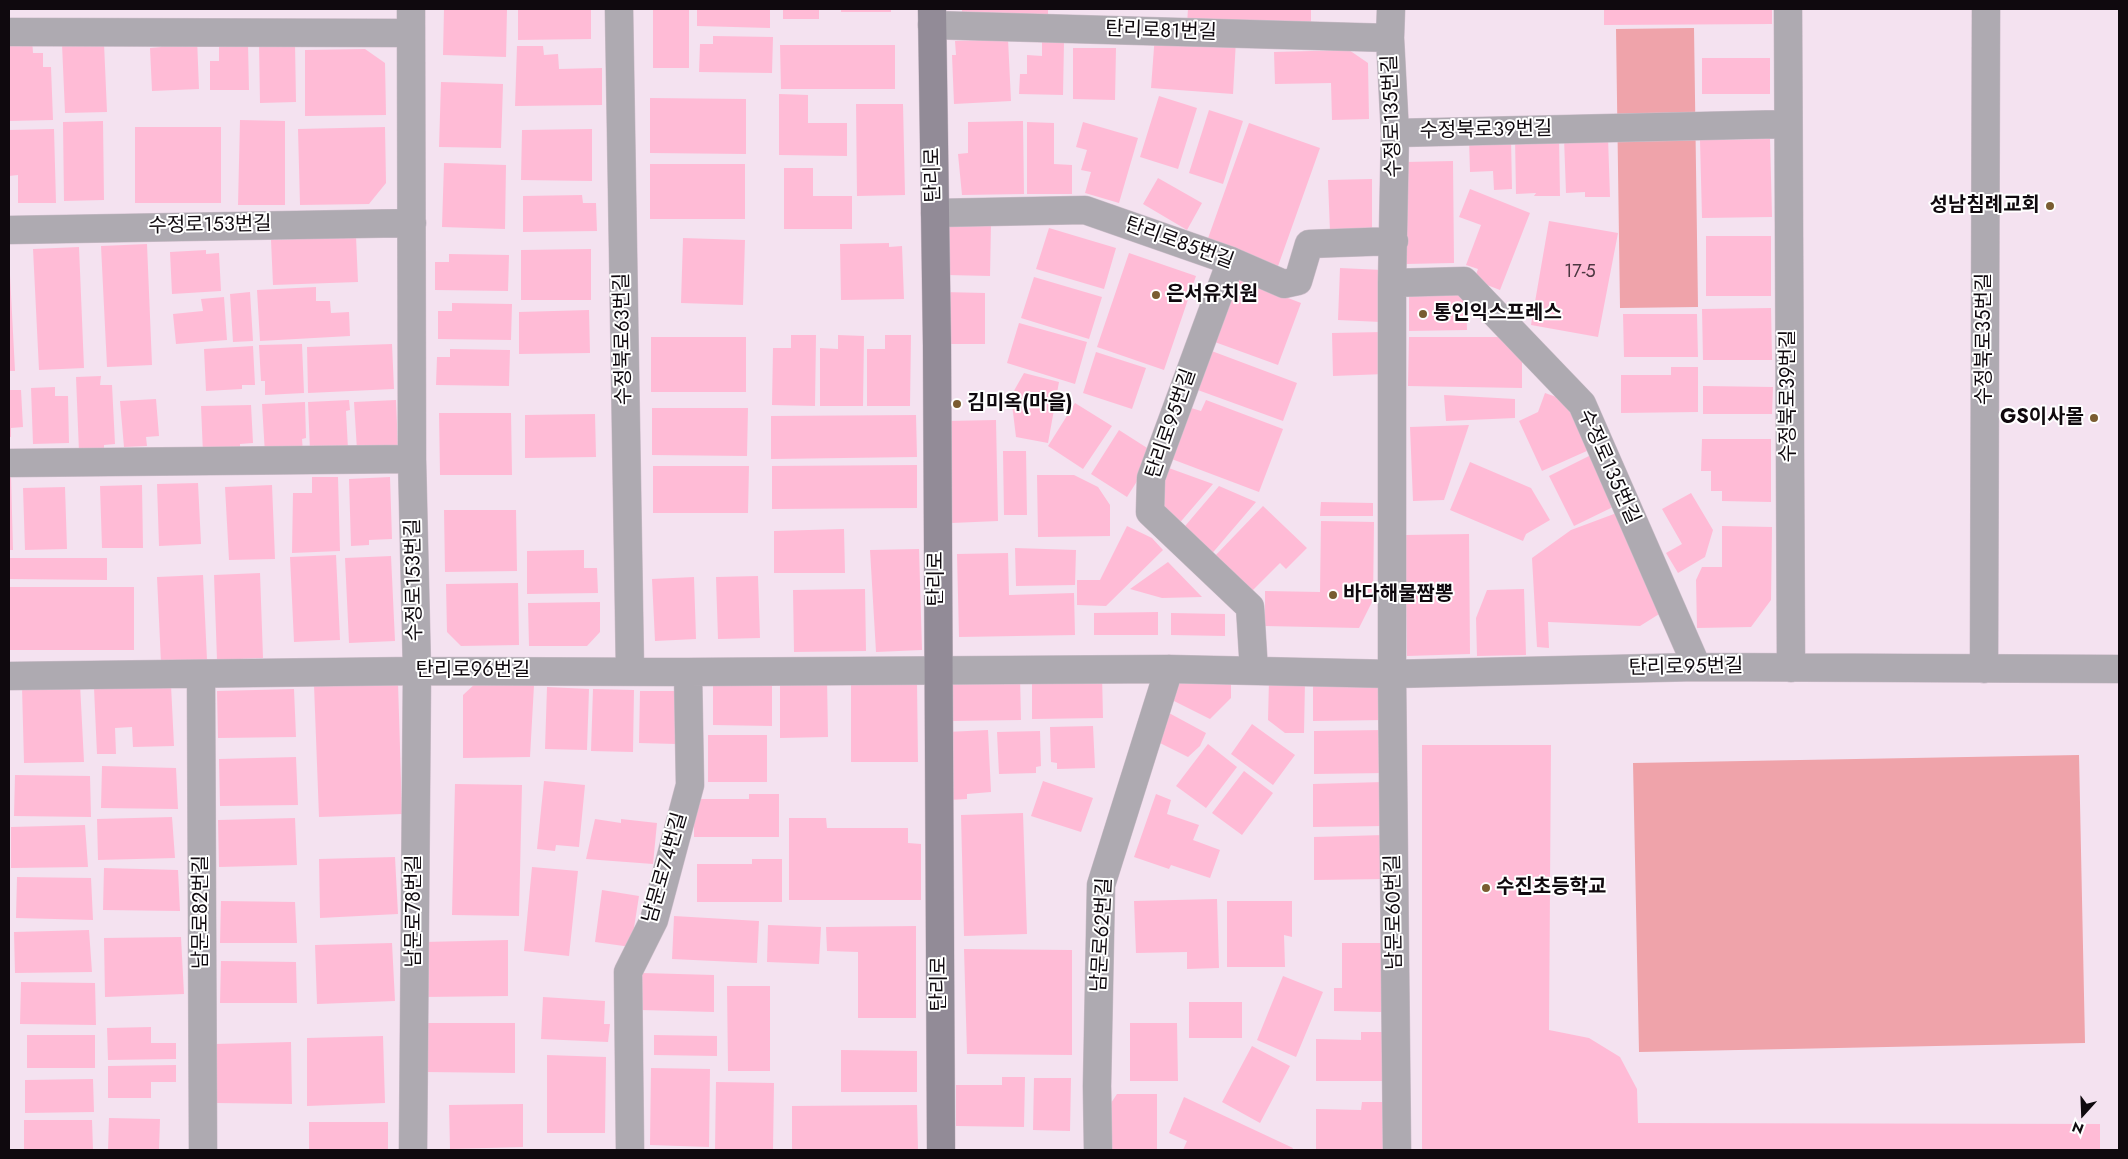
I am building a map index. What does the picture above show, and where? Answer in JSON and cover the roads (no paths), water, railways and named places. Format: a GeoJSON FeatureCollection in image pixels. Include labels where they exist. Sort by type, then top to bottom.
{"type":"FeatureCollection","features":[{"type":"Feature","properties":{"kind":"main road","name":"탄리로"},"geometry":{"type":"LineString","coordinates":[[932,17],[941,1150]]}},
{"type":"Feature","properties":{"kind":"street","name":"수정북로63번길"},"geometry":{"type":"LineString","coordinates":[[619,9],[630,670]]}},
{"type":"Feature","properties":{"kind":"street","name":"수정로135번길"},"geometry":{"type":"LineString","coordinates":[[1391,9],[1390,38],[1395,133],[1392,283],[1392,674]]}},
{"type":"Feature","properties":{"kind":"street","name":"수정북로39번길"},"geometry":{"type":"LineString","coordinates":[[1788,9],[1791,668]]}},
{"type":"Feature","properties":{"kind":"street","name":"수정북로35번길"},"geometry":{"type":"LineString","coordinates":[[1984,669],[1986,9]]}},
{"type":"Feature","properties":{"kind":"street","name":"탄리로81번길"},"geometry":{"type":"LineString","coordinates":[[932,17],[1390,38]]}},
{"type":"Feature","properties":{"kind":"street","name":"수정로153번길"},"geometry":{"type":"LineString","coordinates":[[9,32],[411,21],[412,459],[417,671]]}},
{"type":"Feature","properties":{"kind":"street","name":"수정북로39번길"},"geometry":{"type":"LineString","coordinates":[[1395,133],[1788,124]]}},
{"type":"Feature","properties":{"kind":"street","name":"탄리로85번길"},"geometry":{"type":"LineString","coordinates":[[935,213],[1085,210],[1231,261],[1284,284],[1298,281],[1309,244],[1394,241]]}},
{"type":"Feature","properties":{"kind":"street","name":"수정로153번길"},"geometry":{"type":"LineString","coordinates":[[9,230],[412,223]]}},
{"type":"Feature","properties":{"kind":"street","name":"탄리로95번길"},"geometry":{"type":"LineString","coordinates":[[1231,261],[1151,478],[1150,512],[1250,607],[1254,671]]}},
{"type":"Feature","properties":{"kind":"street","name":"수정로135번길"},"geometry":{"type":"LineString","coordinates":[[1392,283],[1464,281],[1582,404],[1697,668]]}},
{"type":"Feature","properties":{"kind":"street"},"geometry":{"type":"LineString","coordinates":[[10,463],[412,459]]}},
{"type":"Feature","properties":{"kind":"street","name":"탄리로95번길"},"geometry":{"type":"LineString","coordinates":[[937,670],[1169,669],[1392,674],[1697,668],[2119,669]]}},
{"type":"Feature","properties":{"kind":"street","name":"남문로62번길"},"geometry":{"type":"LineString","coordinates":[[1098,1150],[1097,1086],[1101,885],[1169,669]]}},
{"type":"Feature","properties":{"kind":"street","name":"탄리로96번길"},"geometry":{"type":"LineString","coordinates":[[9,676],[417,671],[630,670],[688,672],[937,670]]}},
{"type":"Feature","properties":{"kind":"street","name":"남문로78번길"},"geometry":{"type":"LineString","coordinates":[[413,1150],[417,671]]}},
{"type":"Feature","properties":{"kind":"street","name":"남문로74번길"},"geometry":{"type":"LineString","coordinates":[[630,1150],[628,972],[654,920],[690,785],[688,672]]}},
{"type":"Feature","properties":{"kind":"street","name":"남문로60번길"},"geometry":{"type":"LineString","coordinates":[[1392,674],[1397,1150]]}},
{"type":"Feature","properties":{"kind":"street","name":"남문로82번길"},"geometry":{"type":"LineString","coordinates":[[201,675],[203,1150]]}},
{"type":"Feature","properties":{"kind":"place","name":"성남침례교회"},"geometry":{"type":"Point","coordinates":[2050,206]}},
{"type":"Feature","properties":{"kind":"place","name":"은서유치원"},"geometry":{"type":"Point","coordinates":[1156,295]}},
{"type":"Feature","properties":{"kind":"place","name":"통인익스프레스"},"geometry":{"type":"Point","coordinates":[1423,314]}},
{"type":"Feature","properties":{"kind":"place","name":"김미옥(마을)"},"geometry":{"type":"Point","coordinates":[957,404]}},
{"type":"Feature","properties":{"kind":"place","name":"GS이사몰"},"geometry":{"type":"Point","coordinates":[2094,418]}},
{"type":"Feature","properties":{"kind":"place","name":"바다해물짬뽕"},"geometry":{"type":"Point","coordinates":[1333,595]}},
{"type":"Feature","properties":{"kind":"place","name":"수진초등학교"},"geometry":{"type":"Point","coordinates":[1486,888]}}]}
